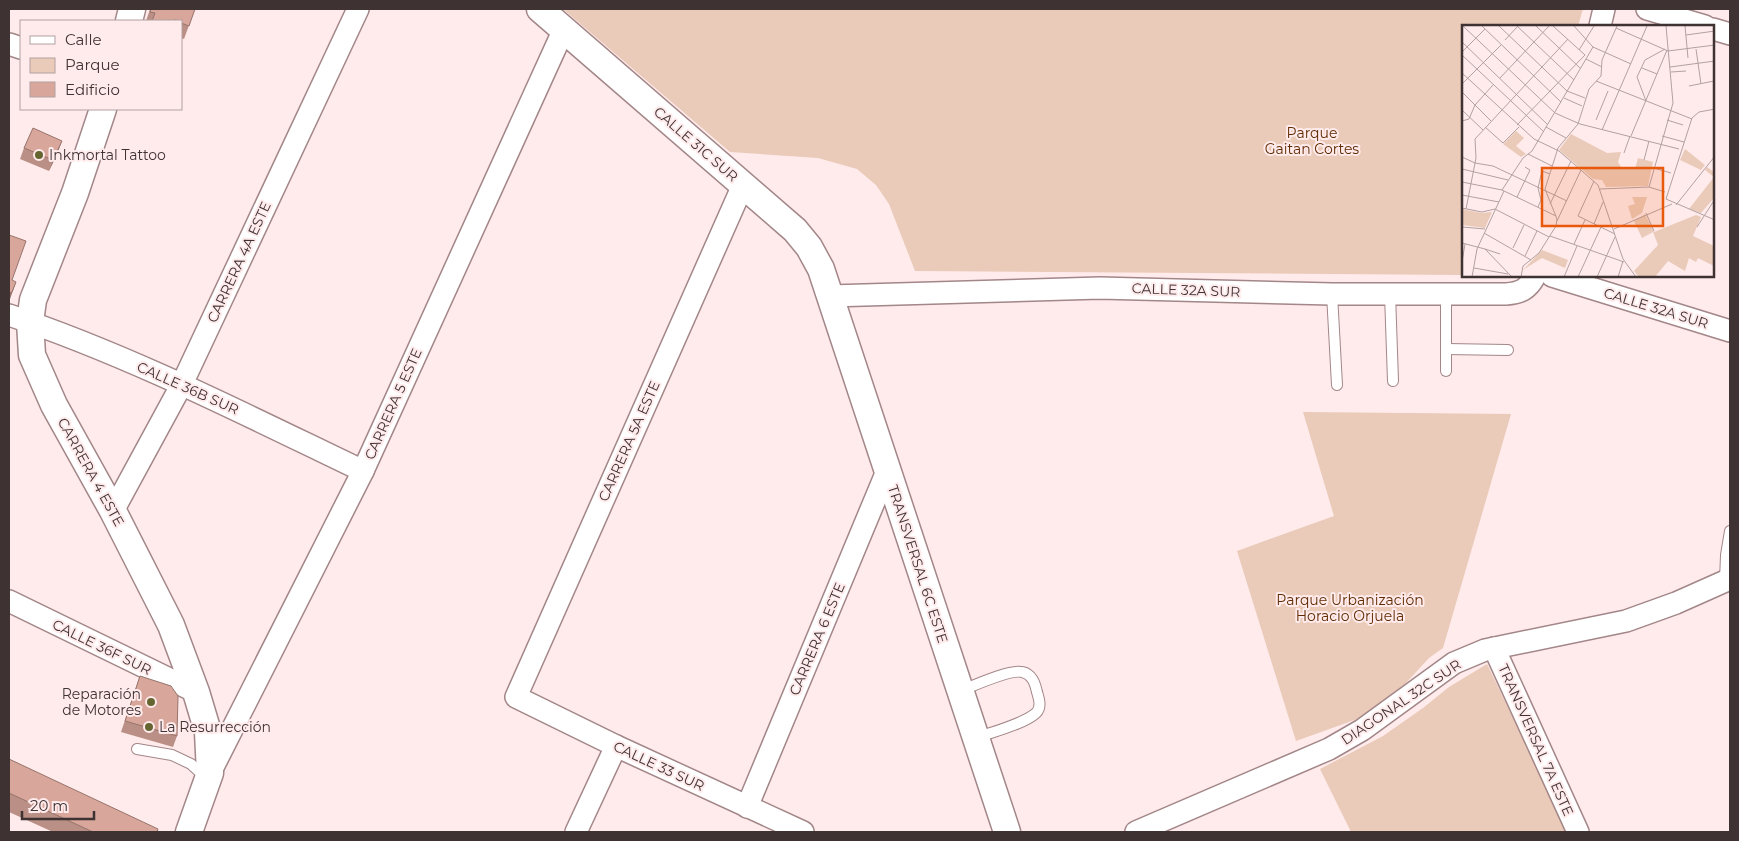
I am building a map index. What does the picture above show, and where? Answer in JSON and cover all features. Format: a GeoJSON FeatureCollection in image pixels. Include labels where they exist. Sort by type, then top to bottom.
{"type":"FeatureCollection","features":[{"type":"Feature","properties":{"kind":"street","name":"CARRERA 4A ESTE"},"geometry":{"type":"LineString","coordinates":[[113,511],[182,384],[358,9]]}},
{"type":"Feature","properties":{"kind":"street","name":"CALLE 31C SUR"},"geometry":{"type":"LineString","coordinates":[[540,9],[795,230],[809,247],[821,269],[830,296]]}},
{"type":"Feature","properties":{"kind":"street"},"geometry":{"type":"LineString","coordinates":[[1600,25],[1604,9]]}},
{"type":"Feature","properties":{"kind":"street"},"geometry":{"type":"LineString","coordinates":[[1647,9],[1702,25]]}},
{"type":"Feature","properties":{"kind":"street","name":"CARRERA 5 ESTE"},"geometry":{"type":"LineString","coordinates":[[209,776],[362,471],[564,29]]}},
{"type":"Feature","properties":{"kind":"street"},"geometry":{"type":"LineString","coordinates":[[1714,29],[1730,34]]}},
{"type":"Feature","properties":{"kind":"street","name":"CARRERA 4 ESTE"},"geometry":{"type":"LineString","coordinates":[[103,110],[75,193],[33,300],[19,318],[37,369],[171,625],[196,692],[208,732],[209,776],[189,832]]}},
{"type":"Feature","properties":{"kind":"street","name":"CARRERA 5A ESTE"},"geometry":{"type":"LineString","coordinates":[[516,696],[743,185]]}},
{"type":"Feature","properties":{"kind":"street","name":"CALLE 32A SUR"},"geometry":{"type":"LineString","coordinates":[[830,296],[1100,288],[1332,294],[1515,293],[1528,287],[1534,278]]}},
{"type":"Feature","properties":{"kind":"street","name":"CALLE 32A SUR"},"geometry":{"type":"LineString","coordinates":[[1558,278],[1730,331]]}},
{"type":"Feature","properties":{"kind":"street","name":"TRANSVERSAL 6C ESTE"},"geometry":{"type":"LineString","coordinates":[[830,296],[1007,832]]}},
{"type":"Feature","properties":{"kind":"street","name":"CALLE 36B SUR"},"geometry":{"type":"LineString","coordinates":[[19,318],[182,384],[362,471]]}},
{"type":"Feature","properties":{"kind":"street","name":"CARRERA 6 ESTE"},"geometry":{"type":"LineString","coordinates":[[747,807],[887,471]]}},
{"type":"Feature","properties":{"kind":"street","name":"DIAGONAL 32C SUR"},"geometry":{"type":"LineString","coordinates":[[1136,832],[1329,749],[1362,730],[1454,663],[1485,650],[1626,621],[1676,603],[1728,580]]}},
{"type":"Feature","properties":{"kind":"street","name":"CALLE 36F SUR"},"geometry":{"type":"LineString","coordinates":[[9,601],[196,692]]}},
{"type":"Feature","properties":{"kind":"street","name":"TRANSVERSAL 7A ESTE"},"geometry":{"type":"LineString","coordinates":[[1494,648],[1578,832]]}},
{"type":"Feature","properties":{"kind":"street","name":"CALLE 33 SUR"},"geometry":{"type":"LineString","coordinates":[[516,696],[616,746],[803,832]]}},
{"type":"Feature","properties":{"kind":"street"},"geometry":{"type":"LineString","coordinates":[[576,832],[616,746]]}},
{"type":"Feature","properties":{"kind":"lane"},"geometry":{"type":"LineString","coordinates":[[1332,294],[1337,385]]}},
{"type":"Feature","properties":{"kind":"lane"},"geometry":{"type":"LineString","coordinates":[[1390,294],[1393,381]]}},
{"type":"Feature","properties":{"kind":"lane"},"geometry":{"type":"LineString","coordinates":[[1446,294],[1446,371]]}},
{"type":"Feature","properties":{"kind":"lane"},"geometry":{"type":"LineString","coordinates":[[1446,349],[1508,350]]}},
{"type":"Feature","properties":{"kind":"lane"},"geometry":{"type":"LineString","coordinates":[[1728,580],[1726,556],[1730,531]]}},
{"type":"Feature","properties":{"kind":"lane"},"geometry":{"type":"LineString","coordinates":[[959,691],[1013,672],[1023,672],[1031,676],[1036,688],[1040,703],[1038,712],[1030,718],[976,739]]}},
{"type":"Feature","properties":{"kind":"lane"},"geometry":{"type":"LineString","coordinates":[[137,749],[172,755],[191,764],[209,776]]}},
{"type":"Feature","properties":{"kind":"green space","name":"Parque Gaitan Cortes"},"geometry":{"type":"Polygon","coordinates":[[[563,9],[1583,9],[1578,25],[1462,25],[1462,275],[915,271],[889,204],[876,185],[857,169],[818,158],[730,152],[563,9]]]}},
{"type":"Feature","properties":{"kind":"green space","name":"Parque Urbanización Horacio Orjuela"},"geometry":{"type":"Polygon","coordinates":[[[1303,412],[1511,414],[1443,648],[1429,658],[1405,684],[1360,718],[1296,741],[1237,551],[1334,516],[1303,412]]]}},
{"type":"Feature","properties":{"kind":"green space"},"geometry":{"type":"Polygon","coordinates":[[[1487,664],[1568,832],[1351,832],[1320,769],[1383,736],[1449,687],[1487,664]]]}},
{"type":"Feature","properties":{"kind":"building"},"geometry":{"type":"Polygon","coordinates":[[[151,9],[195,9],[189,26],[182,23],[182,20],[152,20],[155,13],[150,12],[151,9]]]}},
{"type":"Feature","properties":{"kind":"building"},"geometry":{"type":"Polygon","coordinates":[[[33,128],[62,141],[53,160],[24,148],[33,128]]]}},
{"type":"Feature","properties":{"kind":"building"},"geometry":{"type":"Polygon","coordinates":[[[9,235],[26,241],[12,280],[16,282],[12,292],[9,293],[9,235]]]}},
{"type":"Feature","properties":{"kind":"building"},"geometry":{"type":"Polygon","coordinates":[[[140,676],[171,686],[178,696],[177,736],[125,721],[140,676]]]}},
{"type":"Feature","properties":{"kind":"building"},"geometry":{"type":"Polygon","coordinates":[[[9,759],[158,829],[157,832],[93,832],[9,793],[9,759]]]}},
{"type":"Feature","properties":{"kind":"place","name":"Inkmortal Tattoo"},"geometry":{"type":"Point","coordinates":[39,155]}},
{"type":"Feature","properties":{"kind":"place","name":"Reparación de Motores"},"geometry":{"type":"Point","coordinates":[151,702]}},
{"type":"Feature","properties":{"kind":"place","name":"La Resurrección"},"geometry":{"type":"Point","coordinates":[149,727]}}]}
